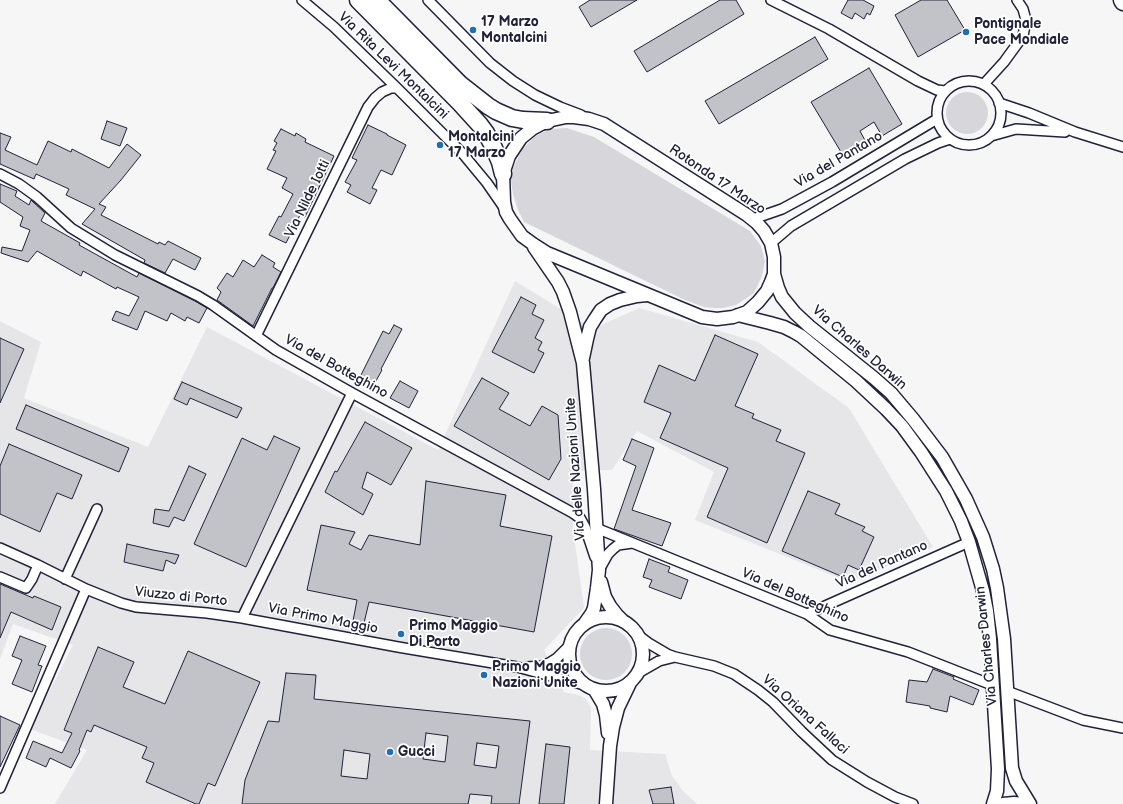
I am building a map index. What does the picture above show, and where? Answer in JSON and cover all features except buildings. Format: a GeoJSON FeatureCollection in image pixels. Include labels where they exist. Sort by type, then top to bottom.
{"type":"FeatureCollection","features":[{"type":"Feature","properties":{"kind":"highway"},"geometry":{"type":"LineString","coordinates":[[358,0],[438,80],[480,125],[494,146],[503,174]]}},
{"type":"Feature","properties":{"kind":"highway"},"geometry":{"type":"LineString","coordinates":[[377,0],[460,84],[488,106],[512,118],[547,121]]}},
{"type":"Feature","properties":{"kind":"main road","name":"Rotonda 17 Marzo"},"geometry":{"type":"LineString","coordinates":[[566,117],[589,118],[615,130],[753,220],[764,231],[771,243],[774,257],[774,274],[767,291],[747,312],[727,318],[717,319],[702,317],[547,252],[522,236],[506,212],[503,194],[503,174],[509,156],[521,138],[532,128],[547,121],[566,117]]}},
{"type":"Feature","properties":{"kind":"main road","name":"Via delle Nazioni Unite"},"geometry":{"type":"LineString","coordinates":[[533,244],[563,292],[570,312],[583,363],[594,489],[599,572],[605,597],[617,616],[623,621]]}},
{"type":"Feature","properties":{"kind":"main road","name":"Via Charles Darwin"},"geometry":{"type":"LineString","coordinates":[[774,274],[780,292],[788,305],[809,326],[865,370],[891,393],[914,419],[934,445],[957,481],[966,499],[983,537],[995,579],[1002,615],[1012,768],[1016,781],[1030,804]]}},
{"type":"Feature","properties":{"kind":"main road","name":"Via delle Nazioni Unite"},"geometry":{"type":"LineString","coordinates":[[583,363],[587,339],[594,318],[610,304],[637,296],[649,295]]}},
{"type":"Feature","properties":{"kind":"main road","name":"Via Charles Darwin"},"geometry":{"type":"LineString","coordinates":[[738,315],[784,327],[798,334],[856,381],[902,426],[930,464],[950,498],[969,542],[980,577],[987,611],[998,769],[997,792],[993,804]]}},
{"type":"Feature","properties":{"kind":"main road","name":"Via delle Nazioni Unite"},"geometry":{"type":"LineString","coordinates":[[585,623],[594,608],[599,572]]}},
{"type":"Feature","properties":{"kind":"main road"},"geometry":{"type":"LineString","coordinates":[[606,804],[610,746],[613,727],[618,708],[635,677],[643,657],[642,646],[638,635],[632,627],[623,621],[612,617],[601,617],[585,623],[574,634],[570,645],[569,658],[573,671],[578,678],[591,688],[603,704],[610,746]]}},
{"type":"Feature","properties":{"kind":"main road"},"geometry":{"type":"LineString","coordinates":[[591,688],[600,691],[614,690],[620,688],[635,677]]}},
{"type":"Feature","properties":{"kind":"main road"},"geometry":{"type":"LineString","coordinates":[[1003,804],[1014,802],[1023,804]]}},
{"type":"Feature","properties":{"kind":"street","name":"Via Rita Levi Montalcini"},"geometry":{"type":"LineString","coordinates":[[302,0],[334,27],[471,163],[487,183],[506,212]]}},
{"type":"Feature","properties":{"kind":"street"},"geometry":{"type":"LineString","coordinates":[[771,0],[829,28],[918,81],[937,90],[945,91]]}},
{"type":"Feature","properties":{"kind":"street"},"geometry":{"type":"LineString","coordinates":[[984,84],[1004,62],[1023,36],[1026,20],[1023,9],[1017,0]]}},
{"type":"Feature","properties":{"kind":"street"},"geometry":{"type":"LineString","coordinates":[[429,1],[490,63],[513,81],[542,99],[589,118]]}},
{"type":"Feature","properties":{"kind":"street"},"geometry":{"type":"LineString","coordinates":[[963,81],[976,81],[984,84],[994,93],[999,103],[1001,110],[998,127],[988,139],[978,144],[961,144],[950,139],[942,130],[937,119],[938,103],[941,96],[955,84],[963,81]]}},
{"type":"Feature","properties":{"kind":"street","name":"Via Nilde Iotti"},"geometry":{"type":"LineString","coordinates":[[256,336],[368,107],[382,92],[391,88],[397,88]]}},
{"type":"Feature","properties":{"kind":"street"},"geometry":{"type":"LineString","coordinates":[[999,103],[1029,113],[1075,132],[1123,147]]}},
{"type":"Feature","properties":{"kind":"street","name":"Via del Pantano"},"geometry":{"type":"LineString","coordinates":[[753,220],[782,209],[813,192],[937,119]]}},
{"type":"Feature","properties":{"kind":"street"},"geometry":{"type":"LineString","coordinates":[[991,136],[1016,129],[1075,132]]}},
{"type":"Feature","properties":{"kind":"street"},"geometry":{"type":"LineString","coordinates":[[771,243],[791,226],[905,159],[938,143],[950,139]]}},
{"type":"Feature","properties":{"kind":"street","name":"Via del Botteghino"},"geometry":{"type":"LineString","coordinates":[[0,174],[19,184],[38,197],[71,228],[115,255],[203,299],[276,350],[573,513],[580,518],[585,527],[599,572]]}},
{"type":"Feature","properties":{"kind":"street","name":"Viuzzo di Porto"},"geometry":{"type":"LineString","coordinates":[[0,548],[38,565],[86,590],[120,603],[152,609],[207,613],[242,618],[352,393]]}},
{"type":"Feature","properties":{"kind":"street"},"geometry":{"type":"LineString","coordinates":[[65,579],[97,510]]}},
{"type":"Feature","properties":{"kind":"street","name":"Via del Botteghino"},"geometry":{"type":"LineString","coordinates":[[596,528],[807,614],[830,630],[908,652],[992,685]]}},
{"type":"Feature","properties":{"kind":"street","name":"Via del Pantano"},"geometry":{"type":"LineString","coordinates":[[807,614],[969,542]]}},
{"type":"Feature","properties":{"kind":"street"},"geometry":{"type":"LineString","coordinates":[[599,572],[608,554],[613,548],[625,543],[633,543]]}},
{"type":"Feature","properties":{"kind":"street"},"geometry":{"type":"LineString","coordinates":[[0,577],[26,588],[38,565]]}},
{"type":"Feature","properties":{"kind":"street"},"geometry":{"type":"LineString","coordinates":[[0,788],[86,590]]}},
{"type":"Feature","properties":{"kind":"street","name":"Via Primo Maggio"},"geometry":{"type":"LineString","coordinates":[[242,618],[517,667],[591,688]]}},
{"type":"Feature","properties":{"kind":"street","name":"Via Oriana Fallaci"},"geometry":{"type":"LineString","coordinates":[[638,635],[660,650],[674,657],[714,666],[740,677],[773,702],[832,760],[867,782],[895,797],[913,804]]}},
{"type":"Feature","properties":{"kind":"street","name":"Via Primo Maggio"},"geometry":{"type":"LineString","coordinates":[[517,667],[542,666],[557,658],[570,645]]}},
{"type":"Feature","properties":{"kind":"street"},"geometry":{"type":"LineString","coordinates":[[635,677],[659,661],[674,657]]}},
{"type":"Feature","properties":{"kind":"street"},"geometry":{"type":"LineString","coordinates":[[1007,691],[1083,720],[1123,728]]}},
{"type":"Feature","properties":{"kind":"shaded area"},"geometry":{"type":"Polygon","coordinates":[[[963,92],[971,92],[979,95],[985,101],[988,113],[985,125],[979,131],[971,134],[963,134],[955,131],[949,125],[946,117],[946,109],[949,101],[955,95],[963,92]]]}},
{"type":"Feature","properties":{"kind":"shaded area"},"geometry":{"type":"Polygon","coordinates":[[[567,128],[594,137],[750,231],[761,246],[765,261],[762,276],[754,293],[736,305],[723,308],[704,307],[685,300],[524,222],[513,194],[510,174],[522,150],[535,136],[550,129],[567,128]]]}},
{"type":"Feature","properties":{"kind":"shaded area"},"geometry":{"type":"Polygon","coordinates":[[[515,281],[593,329],[639,308],[758,342],[849,408],[933,547],[849,582],[695,520],[714,472],[637,431],[612,470],[573,471],[573,528],[584,608],[544,650],[564,692],[579,695],[586,699],[591,707],[590,750],[665,754],[672,776],[683,791],[697,804],[55,804],[87,750],[30,729],[73,645],[13,624],[0,659],[0,321],[41,342],[24,398],[148,447],[207,327],[438,450],[515,281]]]}},
{"type":"Feature","properties":{"kind":"shaded area"},"geometry":{"type":"Polygon","coordinates":[[[601,628],[611,628],[625,635],[632,649],[632,659],[625,673],[611,680],[601,680],[591,676],[584,669],[580,659],[580,649],[584,639],[591,632],[601,628]]]}},
{"type":"Feature","properties":{"kind":"place","name":"17 Marzo Montalcini"},"geometry":{"type":"Point","coordinates":[473,30]}},
{"type":"Feature","properties":{"kind":"place","name":"Pontignale Pace Mondiale"},"geometry":{"type":"Point","coordinates":[966,32]}},
{"type":"Feature","properties":{"kind":"place","name":"Montalcini 17 Marzo"},"geometry":{"type":"Point","coordinates":[440,145]}},
{"type":"Feature","properties":{"kind":"place","name":"Primo Maggio Di Porto"},"geometry":{"type":"Point","coordinates":[401,634]}},
{"type":"Feature","properties":{"kind":"place","name":"Primo Maggio Nazioni Unite"},"geometry":{"type":"Point","coordinates":[484,675]}},
{"type":"Feature","properties":{"kind":"place","name":"Gucci"},"geometry":{"type":"Point","coordinates":[390,752]}}]}
